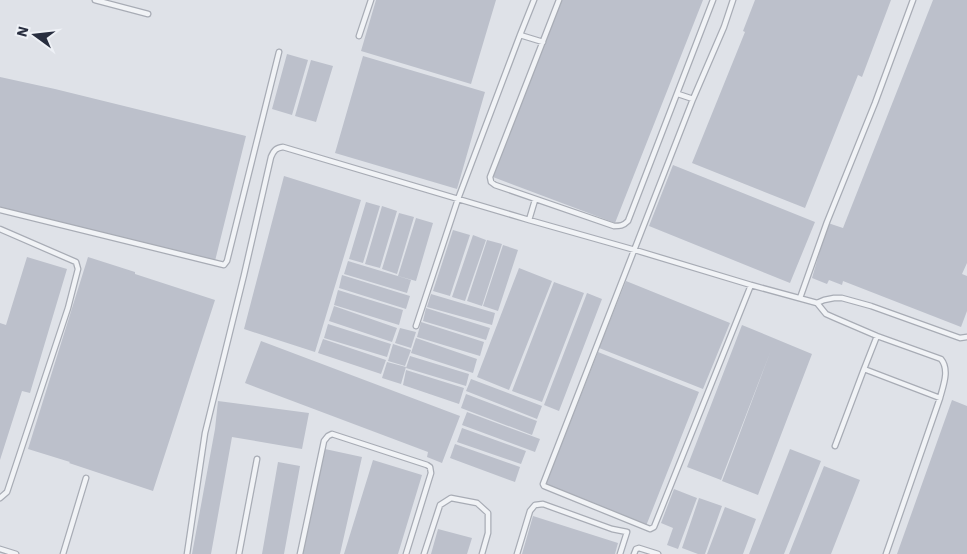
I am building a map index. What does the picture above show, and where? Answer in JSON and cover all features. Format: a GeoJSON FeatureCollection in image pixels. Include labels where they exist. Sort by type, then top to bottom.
{"type":"FeatureCollection","features":[{"type":"Feature","properties":{"kind":"lane"},"geometry":{"type":"LineString","coordinates":[[95,0],[148,14]]}},
{"type":"Feature","properties":{"kind":"lane"},"geometry":{"type":"LineString","coordinates":[[359,36],[371,0]]}},
{"type":"Feature","properties":{"kind":"lane"},"geometry":{"type":"LineString","coordinates":[[559,0],[490,177],[491,182],[534,200],[614,226],[624,226],[628,221],[714,0]]}},
{"type":"Feature","properties":{"kind":"lane"},"geometry":{"type":"LineString","coordinates":[[733,0],[543,484],[545,487],[650,528],[654,527],[751,285]]}},
{"type":"Feature","properties":{"kind":"lane"},"geometry":{"type":"LineString","coordinates":[[800,298],[827,222],[875,103],[913,0]]}},
{"type":"Feature","properties":{"kind":"lane"},"geometry":{"type":"LineString","coordinates":[[416,326],[458,199],[532,1]]}},
{"type":"Feature","properties":{"kind":"lane"},"geometry":{"type":"LineString","coordinates":[[520,35],[542,42]]}},
{"type":"Feature","properties":{"kind":"lane"},"geometry":{"type":"LineString","coordinates":[[0,210],[224,265],[227,261],[279,52]]}},
{"type":"Feature","properties":{"kind":"lane"},"geometry":{"type":"LineString","coordinates":[[678,94],[693,99]]}},
{"type":"Feature","properties":{"kind":"lane"},"geometry":{"type":"LineString","coordinates":[[187,554],[204,433],[244,275],[270,157],[276,148],[283,147],[817,303],[826,314],[876,336],[941,359],[945,365],[946,372],[940,398],[886,554]]}},
{"type":"Feature","properties":{"kind":"lane"},"geometry":{"type":"LineString","coordinates":[[528,220],[534,200]]}},
{"type":"Feature","properties":{"kind":"lane"},"geometry":{"type":"LineString","coordinates":[[0,229],[76,262],[78,269],[68,308],[7,492],[0,498]]}},
{"type":"Feature","properties":{"kind":"lane"},"geometry":{"type":"LineString","coordinates":[[817,303],[824,300],[842,298],[960,338],[967,337]]}},
{"type":"Feature","properties":{"kind":"lane"},"geometry":{"type":"LineString","coordinates":[[835,446],[876,336]]}},
{"type":"Feature","properties":{"kind":"lane"},"geometry":{"type":"LineString","coordinates":[[864,369],[940,398]]}},
{"type":"Feature","properties":{"kind":"lane"},"geometry":{"type":"LineString","coordinates":[[300,554],[324,441],[332,434],[427,464],[430,468],[406,554]]}},
{"type":"Feature","properties":{"kind":"lane"},"geometry":{"type":"LineString","coordinates":[[239,554],[257,459]]}},
{"type":"Feature","properties":{"kind":"lane"},"geometry":{"type":"LineString","coordinates":[[63,554],[86,478]]}},
{"type":"Feature","properties":{"kind":"lane"},"geometry":{"type":"LineString","coordinates":[[424,554],[440,505],[451,498],[477,503],[488,513],[488,533],[482,554]]}},
{"type":"Feature","properties":{"kind":"lane"},"geometry":{"type":"LineString","coordinates":[[517,554],[530,511],[535,505],[543,504],[612,529],[627,532],[620,554]]}},
{"type":"Feature","properties":{"kind":"lane"},"geometry":{"type":"LineString","coordinates":[[634,554],[636,549],[639,548],[658,554]]}},
{"type":"Feature","properties":{"kind":"lane"},"geometry":{"type":"LineString","coordinates":[[0,549],[16,554]]}},
{"type":"Feature","properties":{"kind":"building"},"geometry":{"type":"Polygon","coordinates":[[[376,0],[496,0],[471,84],[361,51],[376,0]]]}},
{"type":"Feature","properties":{"kind":"building"},"geometry":{"type":"Polygon","coordinates":[[[561,0],[703,0],[615,223],[493,177],[561,0]]]}},
{"type":"Feature","properties":{"kind":"building"},"geometry":{"type":"Polygon","coordinates":[[[755,0],[891,0],[862,77],[858,75],[805,208],[692,163],[745,32],[743,31],[755,0]]]}},
{"type":"Feature","properties":{"kind":"building"},"geometry":{"type":"Polygon","coordinates":[[[933,0],[967,0],[967,263],[962,274],[967,276],[967,311],[961,327],[843,281],[842,285],[829,280],[827,284],[812,278],[828,223],[843,228],[933,0]]]}},
{"type":"Feature","properties":{"kind":"building"},"geometry":{"type":"Polygon","coordinates":[[[287,54],[308,60],[292,115],[272,109],[287,54]]]}},
{"type":"Feature","properties":{"kind":"building"},"geometry":{"type":"Polygon","coordinates":[[[363,56],[485,92],[457,189],[335,153],[363,56]]]}},
{"type":"Feature","properties":{"kind":"building"},"geometry":{"type":"Polygon","coordinates":[[[311,60],[333,66],[316,122],[295,116],[311,60]]]}},
{"type":"Feature","properties":{"kind":"building"},"geometry":{"type":"Polygon","coordinates":[[[0,77],[246,136],[215,261],[0,207],[0,77]]]}},
{"type":"Feature","properties":{"kind":"building"},"geometry":{"type":"Polygon","coordinates":[[[673,165],[815,222],[790,283],[649,226],[673,165]]]}},
{"type":"Feature","properties":{"kind":"building"},"geometry":{"type":"Polygon","coordinates":[[[284,176],[361,200],[315,352],[244,329],[284,176]]]}},
{"type":"Feature","properties":{"kind":"building"},"geometry":{"type":"Polygon","coordinates":[[[366,202],[380,206],[363,263],[349,259],[366,202]]]}},
{"type":"Feature","properties":{"kind":"building"},"geometry":{"type":"Polygon","coordinates":[[[382,206],[397,211],[380,268],[365,264],[382,206]]]}},
{"type":"Feature","properties":{"kind":"building"},"geometry":{"type":"Polygon","coordinates":[[[399,213],[414,217],[397,274],[382,269],[399,213]]]}},
{"type":"Feature","properties":{"kind":"building"},"geometry":{"type":"Polygon","coordinates":[[[416,218],[433,223],[416,281],[398,276],[416,218]]]}},
{"type":"Feature","properties":{"kind":"building"},"geometry":{"type":"Polygon","coordinates":[[[453,230],[470,235],[450,296],[433,291],[453,230]]]}},
{"type":"Feature","properties":{"kind":"building"},"geometry":{"type":"Polygon","coordinates":[[[473,235],[486,240],[465,301],[452,297],[473,235]]]}},
{"type":"Feature","properties":{"kind":"building"},"geometry":{"type":"Polygon","coordinates":[[[487,240],[502,244],[482,306],[467,301],[487,240]]]}},
{"type":"Feature","properties":{"kind":"building"},"geometry":{"type":"Polygon","coordinates":[[[503,245],[518,250],[498,311],[483,306],[503,245]]]}},
{"type":"Feature","properties":{"kind":"building"},"geometry":{"type":"Polygon","coordinates":[[[27,257],[67,269],[30,393],[22,391],[0,460],[0,323],[6,325],[27,257]]]}},
{"type":"Feature","properties":{"kind":"building"},"geometry":{"type":"Polygon","coordinates":[[[88,257],[215,300],[153,491],[28,449],[88,257]]]}},
{"type":"Feature","properties":{"kind":"building"},"geometry":{"type":"Polygon","coordinates":[[[348,261],[411,280],[407,293],[344,274],[348,261]]]}},
{"type":"Feature","properties":{"kind":"building"},"geometry":{"type":"Polygon","coordinates":[[[519,268],[552,281],[509,390],[477,377],[519,268]]]}},
{"type":"Feature","properties":{"kind":"building"},"geometry":{"type":"Polygon","coordinates":[[[342,275],[410,296],[406,309],[339,288],[342,275]]]}},
{"type":"Feature","properties":{"kind":"building"},"geometry":{"type":"Polygon","coordinates":[[[626,281],[730,323],[703,389],[599,348],[626,281]]]}},
{"type":"Feature","properties":{"kind":"building"},"geometry":{"type":"Polygon","coordinates":[[[554,282],[584,293],[542,402],[512,391],[554,282]]]}},
{"type":"Feature","properties":{"kind":"building"},"geometry":{"type":"Polygon","coordinates":[[[338,290],[403,310],[399,325],[334,305],[338,290]]]}},
{"type":"Feature","properties":{"kind":"building"},"geometry":{"type":"Polygon","coordinates":[[[587,293],[602,299],[559,411],[544,405],[587,293]]]}},
{"type":"Feature","properties":{"kind":"building"},"geometry":{"type":"Polygon","coordinates":[[[431,294],[495,313],[492,325],[427,307],[431,294]]]}},
{"type":"Feature","properties":{"kind":"building"},"geometry":{"type":"Polygon","coordinates":[[[334,306],[397,328],[392,342],[329,321],[334,306]]]}},
{"type":"Feature","properties":{"kind":"building"},"geometry":{"type":"Polygon","coordinates":[[[426,308],[490,328],[486,340],[423,321],[426,308]]]}},
{"type":"Feature","properties":{"kind":"building"},"geometry":{"type":"Polygon","coordinates":[[[421,322],[484,342],[480,356],[417,337],[421,322]]]}},
{"type":"Feature","properties":{"kind":"building"},"geometry":{"type":"Polygon","coordinates":[[[328,324],[391,344],[387,357],[324,338],[328,324]]]}},
{"type":"Feature","properties":{"kind":"building"},"geometry":{"type":"Polygon","coordinates":[[[742,325],[812,354],[758,495],[722,481],[771,350],[721,480],[687,467],[742,325]]]}},
{"type":"Feature","properties":{"kind":"building"},"geometry":{"type":"Polygon","coordinates":[[[400,328],[416,332],[411,348],[395,343],[400,328]]]}},
{"type":"Feature","properties":{"kind":"building"},"geometry":{"type":"Polygon","coordinates":[[[416,338],[477,359],[473,373],[411,353],[416,338]]]}},
{"type":"Feature","properties":{"kind":"building"},"geometry":{"type":"Polygon","coordinates":[[[323,339],[386,360],[381,374],[318,353],[323,339]]]}},
{"type":"Feature","properties":{"kind":"building"},"geometry":{"type":"Polygon","coordinates":[[[261,341],[460,416],[442,463],[427,457],[428,452],[245,383],[261,341]]]}},
{"type":"Feature","properties":{"kind":"building"},"geometry":{"type":"Polygon","coordinates":[[[393,344],[411,350],[405,366],[388,361],[393,344]]]}},
{"type":"Feature","properties":{"kind":"building"},"geometry":{"type":"Polygon","coordinates":[[[598,352],[699,392],[646,526],[545,486],[598,352]]]}},
{"type":"Feature","properties":{"kind":"building"},"geometry":{"type":"Polygon","coordinates":[[[410,356],[469,374],[466,386],[406,368],[410,356]]]}},
{"type":"Feature","properties":{"kind":"building"},"geometry":{"type":"Polygon","coordinates":[[[387,362],[406,367],[401,384],[382,378],[387,362]]]}},
{"type":"Feature","properties":{"kind":"building"},"geometry":{"type":"Polygon","coordinates":[[[406,370],[464,388],[459,404],[403,385],[406,370]]]}},
{"type":"Feature","properties":{"kind":"building"},"geometry":{"type":"Polygon","coordinates":[[[471,379],[542,406],[537,419],[466,391],[471,379]]]}},
{"type":"Feature","properties":{"kind":"building"},"geometry":{"type":"Polygon","coordinates":[[[466,394],[537,421],[532,435],[461,408],[466,394]]]}},
{"type":"Feature","properties":{"kind":"building"},"geometry":{"type":"Polygon","coordinates":[[[952,400],[967,406],[967,554],[897,554],[952,400]]]}},
{"type":"Feature","properties":{"kind":"building"},"geometry":{"type":"Polygon","coordinates":[[[218,401],[309,413],[302,449],[232,437],[211,554],[192,554],[215,429],[218,401]]]}},
{"type":"Feature","properties":{"kind":"building"},"geometry":{"type":"Polygon","coordinates":[[[467,412],[540,439],[535,452],[462,425],[467,412]]]}},
{"type":"Feature","properties":{"kind":"building"},"geometry":{"type":"Polygon","coordinates":[[[462,428],[526,451],[521,464],[457,442],[462,428]]]}},
{"type":"Feature","properties":{"kind":"building"},"geometry":{"type":"Polygon","coordinates":[[[455,444],[520,467],[515,482],[450,458],[455,444]]]}},
{"type":"Feature","properties":{"kind":"building"},"geometry":{"type":"Polygon","coordinates":[[[325,449],[362,457],[340,554],[302,554],[325,449]]]}},
{"type":"Feature","properties":{"kind":"building"},"geometry":{"type":"Polygon","coordinates":[[[790,449],[821,461],[784,554],[749,554],[790,449]]]}},
{"type":"Feature","properties":{"kind":"building"},"geometry":{"type":"Polygon","coordinates":[[[373,460],[422,475],[398,554],[344,554],[373,460]]]}},
{"type":"Feature","properties":{"kind":"building"},"geometry":{"type":"Polygon","coordinates":[[[278,462],[300,466],[284,554],[262,554],[278,462]]]}},
{"type":"Feature","properties":{"kind":"building"},"geometry":{"type":"Polygon","coordinates":[[[824,466],[860,480],[831,554],[789,554],[824,466]]]}},
{"type":"Feature","properties":{"kind":"building"},"geometry":{"type":"Polygon","coordinates":[[[674,489],[697,498],[678,549],[667,545],[673,528],[661,523],[674,489]]]}},
{"type":"Feature","properties":{"kind":"building"},"geometry":{"type":"Polygon","coordinates":[[[699,498],[722,506],[705,554],[698,554],[682,548],[699,498]]]}},
{"type":"Feature","properties":{"kind":"building"},"geometry":{"type":"Polygon","coordinates":[[[725,507],[756,519],[743,554],[707,554],[725,507]]]}},
{"type":"Feature","properties":{"kind":"building"},"geometry":{"type":"Polygon","coordinates":[[[533,516],[618,543],[615,554],[522,554],[533,516]]]}},
{"type":"Feature","properties":{"kind":"building"},"geometry":{"type":"Polygon","coordinates":[[[438,529],[472,538],[467,554],[431,554],[438,529]]]}}]}
